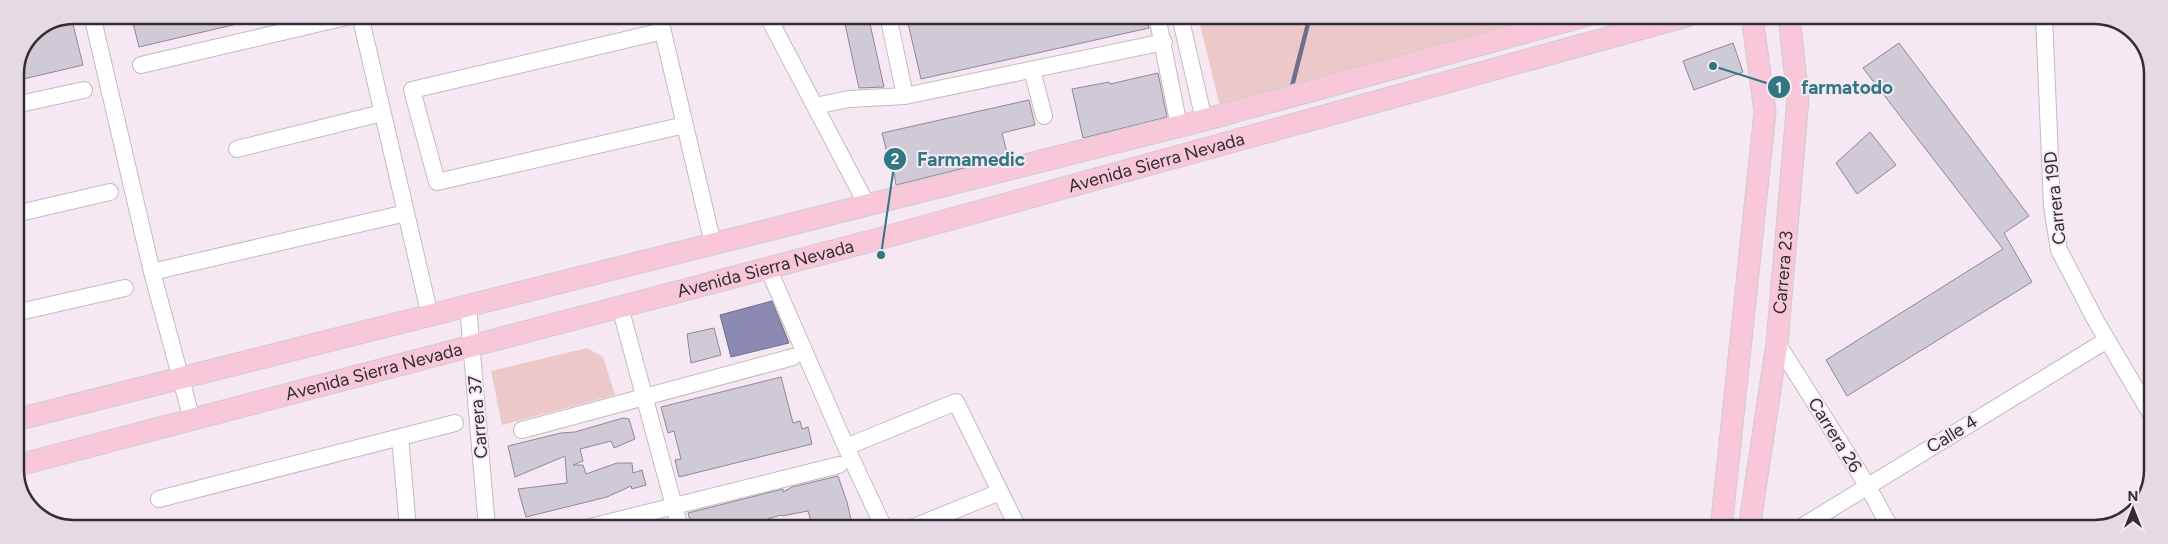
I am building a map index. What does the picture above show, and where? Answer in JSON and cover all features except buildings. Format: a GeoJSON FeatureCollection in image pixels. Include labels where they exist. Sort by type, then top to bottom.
{"type":"FeatureCollection","features":[{"type":"Feature","properties":{"kind":"main road","name":"Avenida Sierra Nevada"},"geometry":{"type":"LineString","coordinates":[[24,418],[1204,120],[1543,24]]}},
{"type":"Feature","properties":{"kind":"main road","name":"Avenida Sierra Nevada"},"geometry":{"type":"LineString","coordinates":[[24,464],[768,268],[1658,24]]}},
{"type":"Feature","properties":{"kind":"main road","name":"Carrera 23"},"geometry":{"type":"LineString","coordinates":[[1722,520],[1765,112],[1753,24]]}},
{"type":"Feature","properties":{"kind":"main road","name":"Carrera 23"},"geometry":{"type":"LineString","coordinates":[[1750,520],[1777,343],[1798,99],[1790,24]]}},
{"type":"Feature","properties":{"kind":"main road"},"geometry":{"type":"LineString","coordinates":[[1798,99],[1800,24]]}},
{"type":"Feature","properties":{"kind":"street"},"geometry":{"type":"LineString","coordinates":[[94,24],[152,272],[192,420]]}},
{"type":"Feature","properties":{"kind":"street"},"geometry":{"type":"LineString","coordinates":[[141,65],[316,24]]}},
{"type":"Feature","properties":{"kind":"street"},"geometry":{"type":"LineString","coordinates":[[362,24],[430,316]]}},
{"type":"Feature","properties":{"kind":"street"},"geometry":{"type":"LineString","coordinates":[[657,24],[412,90],[437,182],[685,125]]}},
{"type":"Feature","properties":{"kind":"street"},"geometry":{"type":"LineString","coordinates":[[661,24],[713,244]]}},
{"type":"Feature","properties":{"kind":"street"},"geometry":{"type":"LineString","coordinates":[[772,24],[867,205]]}},
{"type":"Feature","properties":{"kind":"street"},"geometry":{"type":"LineString","coordinates":[[890,24],[905,96]]}},
{"type":"Feature","properties":{"kind":"street"},"geometry":{"type":"LineString","coordinates":[[1159,24],[1180,126]]}},
{"type":"Feature","properties":{"kind":"street"},"geometry":{"type":"LineString","coordinates":[[1182,24],[1204,120]]}},
{"type":"Feature","properties":{"kind":"street","name":"Carrera 19D"},"geometry":{"type":"LineString","coordinates":[[2044,24],[2052,206],[2058,243],[2068,270],[2144,402]]}},
{"type":"Feature","properties":{"kind":"street"},"geometry":{"type":"LineString","coordinates":[[815,106],[849,99],[905,96],[1164,42]]}},
{"type":"Feature","properties":{"kind":"street"},"geometry":{"type":"LineString","coordinates":[[1032,70],[1044,116]]}},
{"type":"Feature","properties":{"kind":"street"},"geometry":{"type":"LineString","coordinates":[[24,103],[84,90]]}},
{"type":"Feature","properties":{"kind":"street"},"geometry":{"type":"LineString","coordinates":[[237,149],[382,113]]}},
{"type":"Feature","properties":{"kind":"street"},"geometry":{"type":"LineString","coordinates":[[24,212],[110,192]]}},
{"type":"Feature","properties":{"kind":"street"},"geometry":{"type":"LineString","coordinates":[[152,272],[406,214]]}},
{"type":"Feature","properties":{"kind":"street"},"geometry":{"type":"LineString","coordinates":[[768,268],[846,447],[880,520]]}},
{"type":"Feature","properties":{"kind":"street"},"geometry":{"type":"LineString","coordinates":[[24,311],[125,288]]}},
{"type":"Feature","properties":{"kind":"street","name":"Carrera 37"},"geometry":{"type":"LineString","coordinates":[[468,306],[486,520]]}},
{"type":"Feature","properties":{"kind":"street"},"geometry":{"type":"LineString","coordinates":[[620,307],[678,520]]}},
{"type":"Feature","properties":{"kind":"street","name":"Calle 4"},"geometry":{"type":"LineString","coordinates":[[1812,520],[2107,340]]}},
{"type":"Feature","properties":{"kind":"street","name":"Carrera 26"},"geometry":{"type":"LineString","coordinates":[[1777,343],[1867,485],[1886,520]]}},
{"type":"Feature","properties":{"kind":"street"},"geometry":{"type":"LineString","coordinates":[[522,430],[793,357]]}},
{"type":"Feature","properties":{"kind":"street"},"geometry":{"type":"LineString","coordinates":[[846,447],[956,402],[1014,520]]}},
{"type":"Feature","properties":{"kind":"street"},"geometry":{"type":"LineString","coordinates":[[158,499],[455,423]]}},
{"type":"Feature","properties":{"kind":"street"},"geometry":{"type":"LineString","coordinates":[[400,437],[407,520]]}},
{"type":"Feature","properties":{"kind":"street"},"geometry":{"type":"LineString","coordinates":[[621,520],[839,466]]}},
{"type":"Feature","properties":{"kind":"street"},"geometry":{"type":"LineString","coordinates":[[930,520],[1000,492]]}},
{"type":"Feature","properties":{"kind":"shaded area"},"geometry":{"type":"Polygon","coordinates":[[[1200,24],[1540,24],[1540,29],[1222,115],[1200,24]]]}},
{"type":"Feature","properties":{"kind":"shaded area"},"geometry":{"type":"Polygon","coordinates":[[[587,348],[603,357],[615,395],[502,425],[491,371],[587,348]]]}},
{"type":"Feature","properties":{"kind":"water"},"geometry":{"type":"Polygon","coordinates":[[[772,301],[789,343],[731,357],[720,315],[772,301]]]}},
{"type":"Feature","properties":{"kind":"waterway"},"geometry":{"type":"LineString","coordinates":[[1291,90],[1308,24]]}},
{"type":"Feature","properties":{"kind":"place","name":"farmatodo"},"geometry":{"type":"Point","coordinates":[1713,66]}},
{"type":"Feature","properties":{"kind":"place","name":"Farmamedic"},"geometry":{"type":"Point","coordinates":[881,255]}}]}
